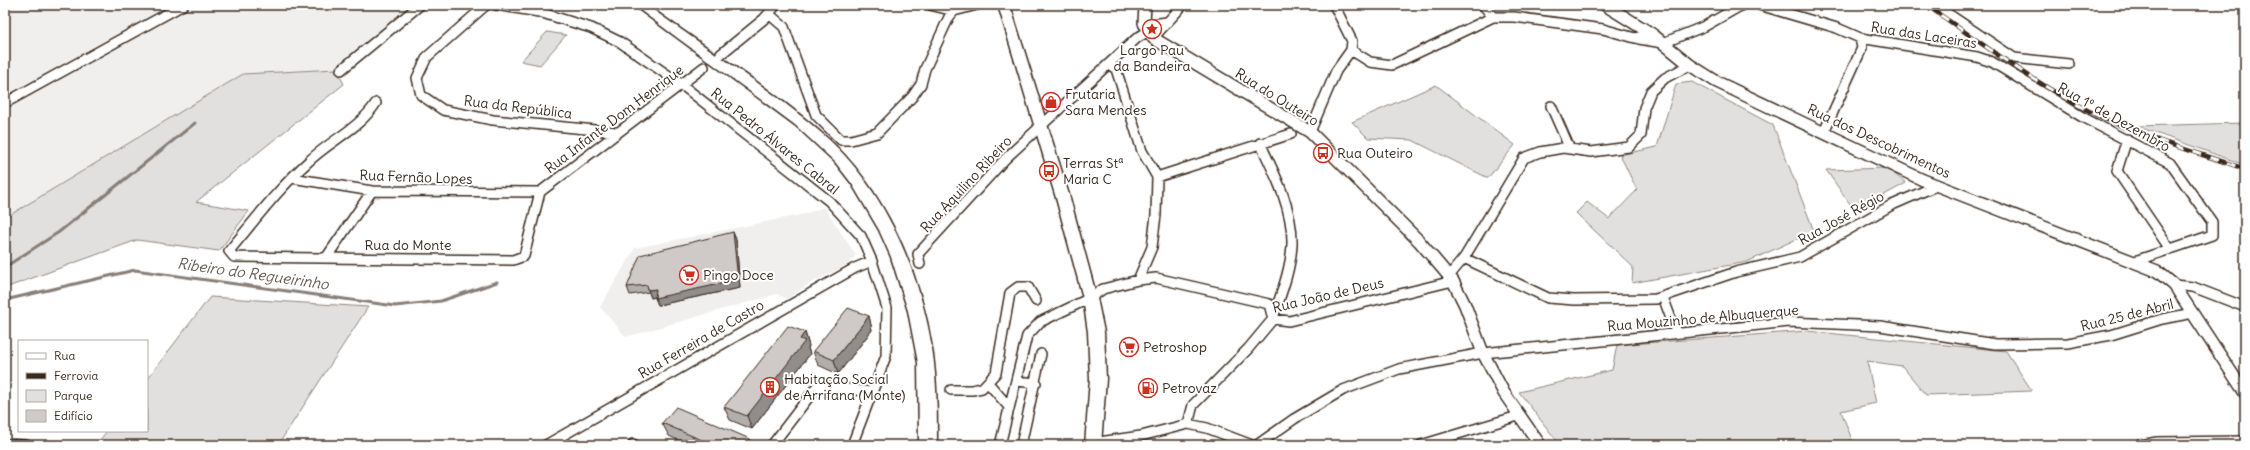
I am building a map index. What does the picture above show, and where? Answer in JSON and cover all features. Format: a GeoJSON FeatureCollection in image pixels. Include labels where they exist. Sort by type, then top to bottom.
{"type":"FeatureCollection","features":[{"type":"Feature","properties":{"kind":"highway"},"geometry":{"type":"LineString","coordinates":[[632,5],[667,33],[786,118],[821,151],[855,191],[881,238],[901,284],[915,338],[921,380],[920,445]]}},
{"type":"Feature","properties":{"kind":"highway"},"geometry":{"type":"LineString","coordinates":[[639,5],[671,30],[791,115],[823,142],[862,188],[892,242],[908,282],[922,336],[928,378],[928,445]]}},
{"type":"Feature","properties":{"kind":"main road"},"geometry":{"type":"LineString","coordinates":[[1004,5],[1063,198],[1090,298],[1096,332],[1098,379],[1092,444]]}},
{"type":"Feature","properties":{"kind":"street"},"geometry":{"type":"LineString","coordinates":[[5,103],[184,5]]}},
{"type":"Feature","properties":{"kind":"street"},"geometry":{"type":"LineString","coordinates":[[340,70],[420,5]]}},
{"type":"Feature","properties":{"kind":"street","name":"Rua da República"},"geometry":{"type":"LineString","coordinates":[[486,5],[427,57],[417,78],[420,95],[443,110],[493,120],[616,132]]}},
{"type":"Feature","properties":{"kind":"street","name":"Rua Pedro Álvares Cabral"},"geometry":{"type":"LineString","coordinates":[[496,5],[539,12],[591,28],[620,42],[682,85],[829,201],[861,236],[872,261],[888,308],[886,356],[852,445]]}},
{"type":"Feature","properties":{"kind":"street"},"geometry":{"type":"LineString","coordinates":[[721,54],[769,14],[776,5]]}},
{"type":"Feature","properties":{"kind":"street"},"geometry":{"type":"LineString","coordinates":[[930,5],[954,11],[977,5]]}},
{"type":"Feature","properties":{"kind":"street"},"geometry":{"type":"LineString","coordinates":[[1145,5],[1143,17],[1148,31]]}},
{"type":"Feature","properties":{"kind":"street"},"geometry":{"type":"LineString","coordinates":[[1039,121],[1055,111],[1137,38],[1167,22],[1183,5]]}},
{"type":"Feature","properties":{"kind":"street"},"geometry":{"type":"LineString","coordinates":[[1310,132],[1336,72],[1351,50],[1352,41],[1343,20],[1334,5]]}},
{"type":"Feature","properties":{"kind":"street"},"geometry":{"type":"LineString","coordinates":[[1483,5],[1493,17]]}},
{"type":"Feature","properties":{"kind":"street","name":"Rua dos Descobrimentos"},"geometry":{"type":"LineString","coordinates":[[1605,5],[1652,34],[1690,66],[1717,82],[1910,174],[2135,261],[2157,271],[2174,285],[2245,393]]}},
{"type":"Feature","properties":{"kind":"street"},"geometry":{"type":"LineString","coordinates":[[1351,50],[1366,62],[1380,66],[1392,65],[1493,17],[1514,17],[1603,29],[1635,38],[1663,43],[1705,26],[1742,5]]}},
{"type":"Feature","properties":{"kind":"street","name":"Rua das Laceiras"},"geometry":{"type":"LineString","coordinates":[[1759,5],[1837,28],[1860,38],[1977,57],[1992,62]]}},
{"type":"Feature","properties":{"kind":"street"},"geometry":{"type":"LineString","coordinates":[[1935,5],[2014,58],[2069,64]]}},
{"type":"Feature","properties":{"kind":"street"},"geometry":{"type":"LineString","coordinates":[[769,14],[784,27],[816,115],[841,140],[851,140],[877,134],[898,113],[921,84],[925,69],[949,17],[954,11]]}},
{"type":"Feature","properties":{"kind":"street"},"geometry":{"type":"LineString","coordinates":[[1618,33],[1625,16]]}},
{"type":"Feature","properties":{"kind":"street"},"geometry":{"type":"LineString","coordinates":[[1148,31],[1167,22]]}},
{"type":"Feature","properties":{"kind":"street","name":"Rua do Outeiro"},"geometry":{"type":"LineString","coordinates":[[1148,31],[1310,132],[1419,241],[1451,278],[1465,305],[1483,353],[1504,393],[1518,416],[1540,445]]}},
{"type":"Feature","properties":{"kind":"street"},"geometry":{"type":"LineString","coordinates":[[1635,38],[1652,34]]}},
{"type":"Feature","properties":{"kind":"street"},"geometry":{"type":"LineString","coordinates":[[1824,132],[1862,48],[1860,38]]}},
{"type":"Feature","properties":{"kind":"street","name":"Rua 1º de Dezembro"},"geometry":{"type":"LineString","coordinates":[[1992,62],[2084,118],[2127,139],[2170,163],[2212,222],[2212,235],[2170,249]]}},
{"type":"Feature","properties":{"kind":"street"},"geometry":{"type":"LineString","coordinates":[[1109,64],[1116,69],[1142,151],[1157,177],[1156,215],[1152,247],[1138,280]]}},
{"type":"Feature","properties":{"kind":"street"},"geometry":{"type":"LineString","coordinates":[[1451,278],[1524,158],[1540,152],[1570,149],[1591,152],[1628,147],[1641,135],[1642,109],[1651,89],[1690,66]]}},
{"type":"Feature","properties":{"kind":"street","name":"Rua Infante Dom Henrique"},"geometry":{"type":"LineString","coordinates":[[540,192],[616,132],[682,85],[704,67]]}},
{"type":"Feature","properties":{"kind":"street"},"geometry":{"type":"LineString","coordinates":[[292,178],[311,159],[369,115],[376,103]]}},
{"type":"Feature","properties":{"kind":"street"},"geometry":{"type":"LineString","coordinates":[[1551,106],[1570,149]]}},
{"type":"Feature","properties":{"kind":"street"},"geometry":{"type":"LineString","coordinates":[[1039,121],[1055,111]]}},
{"type":"Feature","properties":{"kind":"street","name":"Rua Aquilino Ribeiro"},"geometry":{"type":"LineString","coordinates":[[920,264],[918,254],[1039,121]]}},
{"type":"Feature","properties":{"kind":"street"},"geometry":{"type":"LineString","coordinates":[[1157,177],[1292,134]]}},
{"type":"Feature","properties":{"kind":"street"},"geometry":{"type":"LineString","coordinates":[[2127,139],[2118,171],[2170,249],[2135,261]]}},
{"type":"Feature","properties":{"kind":"street"},"geometry":{"type":"LineString","coordinates":[[1260,143],[1276,178],[1290,222],[1291,258],[1273,319]]}},
{"type":"Feature","properties":{"kind":"street","name":"Rua Fernão Lopes"},"geometry":{"type":"LineString","coordinates":[[292,178],[372,191],[540,192]]}},
{"type":"Feature","properties":{"kind":"street","name":"Rua do Monte"},"geometry":{"type":"LineString","coordinates":[[292,178],[229,250],[234,257],[513,260],[524,256],[540,192]]}},
{"type":"Feature","properties":{"kind":"street","name":"Rua José Régio"},"geometry":{"type":"LineString","coordinates":[[1464,258],[1548,298],[1574,300],[1656,299],[1736,272],[1800,257],[1890,206],[1938,185]]}},
{"type":"Feature","properties":{"kind":"street"},"geometry":{"type":"LineString","coordinates":[[326,258],[372,191]]}},
{"type":"Feature","properties":{"kind":"street","name":"Rua Ferreira de Castro"},"geometry":{"type":"LineString","coordinates":[[546,445],[848,272],[872,261]]}},
{"type":"Feature","properties":{"kind":"street"},"geometry":{"type":"LineString","coordinates":[[1000,445],[1027,336],[1040,322],[1090,298],[1103,288],[1138,280],[1156,278],[1269,304],[1273,319]]}},
{"type":"Feature","properties":{"kind":"street","name":"Rua João de Deus"},"geometry":{"type":"LineString","coordinates":[[1188,424],[1193,405],[1248,349],[1273,319],[1288,321],[1451,278]]}},
{"type":"Feature","properties":{"kind":"street"},"geometry":{"type":"LineString","coordinates":[[2174,285],[2193,287],[2245,308]]}},
{"type":"Feature","properties":{"kind":"street"},"geometry":{"type":"LineString","coordinates":[[951,390],[981,390],[989,384],[996,373],[1010,293],[1018,287],[1028,287],[1036,301]]}},
{"type":"Feature","properties":{"kind":"street"},"geometry":{"type":"LineString","coordinates":[[1663,296],[1676,332]]}},
{"type":"Feature","properties":{"kind":"street","name":"Rua 25 de Abril"},"geometry":{"type":"LineString","coordinates":[[1949,336],[1995,344],[2031,345],[2068,343],[2111,336],[2162,319],[2193,313]]}},
{"type":"Feature","properties":{"kind":"street","name":"Rua Mouzinho de Albuquerque"},"geometry":{"type":"LineString","coordinates":[[1257,445],[1343,390],[1399,370],[1483,353],[1676,332],[1789,322],[1880,326],[1949,336]]}},
{"type":"Feature","properties":{"kind":"street"},"geometry":{"type":"LineString","coordinates":[[1021,445],[1036,383],[1041,354]]}},
{"type":"Feature","properties":{"kind":"street"},"geometry":{"type":"LineString","coordinates":[[1016,381],[1036,383]]}},
{"type":"Feature","properties":{"kind":"street"},"geometry":{"type":"LineString","coordinates":[[989,384],[1009,407]]}},
{"type":"Feature","properties":{"kind":"street"},"geometry":{"type":"LineString","coordinates":[[772,445],[818,385],[872,392]]}},
{"type":"Feature","properties":{"kind":"street"},"geometry":{"type":"LineString","coordinates":[[1421,445],[1518,416]]}},
{"type":"Feature","properties":{"kind":"street"},"geometry":{"type":"LineString","coordinates":[[1092,444],[1147,436],[1188,424],[1207,428],[1252,445]]}},
{"type":"Feature","properties":{"kind":"street"},"geometry":{"type":"LineString","coordinates":[[2140,445],[2157,442],[2245,442]]}},
{"type":"Feature","properties":{"kind":"street"},"geometry":{"type":"LineString","coordinates":[[5,444],[26,445]]}},
{"type":"Feature","properties":{"kind":"shaded area"},"geometry":{"type":"Polygon","coordinates":[[[5,5],[412,5],[336,69],[243,74],[5,218],[5,5]]]}},
{"type":"Feature","properties":{"kind":"shaded area"},"geometry":{"type":"Polygon","coordinates":[[[824,207],[856,255],[847,265],[809,284],[787,299],[777,294],[626,337],[600,307],[635,248],[805,214],[824,207]]]}},
{"type":"Feature","properties":{"kind":"green space"},"geometry":{"type":"Polygon","coordinates":[[[547,32],[566,35],[540,65],[521,61],[547,32]]]}},
{"type":"Feature","properties":{"kind":"green space"},"geometry":{"type":"Polygon","coordinates":[[[336,69],[344,84],[196,202],[249,211],[219,251],[137,240],[5,288],[5,218],[243,74],[336,69]]]}},
{"type":"Feature","properties":{"kind":"green space"},"geometry":{"type":"Polygon","coordinates":[[[1692,82],[1773,125],[1814,231],[1747,262],[1632,283],[1633,267],[1576,213],[1587,202],[1609,219],[1637,190],[1620,155],[1657,147],[1676,84],[1692,82]]]}},
{"type":"Feature","properties":{"kind":"green space"},"geometry":{"type":"Polygon","coordinates":[[[1436,85],[1515,145],[1488,178],[1412,140],[1368,138],[1352,122],[1436,85]]]}},
{"type":"Feature","properties":{"kind":"green space"},"geometry":{"type":"Polygon","coordinates":[[[2245,123],[2245,165],[2136,126],[2245,123]]]}},
{"type":"Feature","properties":{"kind":"green space"},"geometry":{"type":"Polygon","coordinates":[[[1887,168],[1906,183],[1855,211],[1826,170],[1887,168]]]}},
{"type":"Feature","properties":{"kind":"green space"},"geometry":{"type":"Polygon","coordinates":[[[210,297],[368,307],[278,445],[96,445],[106,432],[148,432],[148,378],[210,297]]]}},
{"type":"Feature","properties":{"kind":"green space"},"geometry":{"type":"Polygon","coordinates":[[[1807,331],[2006,351],[2032,391],[1926,395],[1902,366],[1867,361],[1876,403],[1841,411],[1854,445],[1560,445],[1519,392],[1612,370],[1617,345],[1807,331]]]}},
{"type":"Feature","properties":{"kind":"building","name":"Pingo Doce"},"geometry":{"type":"Polygon","coordinates":[[[733,232],[738,280],[655,298],[656,289],[648,290],[647,285],[627,287],[640,255],[733,232]]]}},
{"type":"Feature","properties":{"kind":"building"},"geometry":{"type":"Polygon","coordinates":[[[848,308],[869,316],[834,360],[813,351],[848,308]]]}},
{"type":"Feature","properties":{"kind":"building"},"geometry":{"type":"Polygon","coordinates":[[[788,326],[805,332],[800,339],[805,341],[747,416],[724,407],[788,326]]]}},
{"type":"Feature","properties":{"kind":"building"},"geometry":{"type":"Polygon","coordinates":[[[676,407],[750,439],[746,445],[713,445],[662,423],[676,407]]]}},
{"type":"Feature","properties":{"kind":"waterway"},"geometry":{"type":"LineString","coordinates":[[5,267],[59,232],[195,123]]}},
{"type":"Feature","properties":{"kind":"waterway","name":"Ribeiro do Regueirinho"},"geometry":{"type":"LineString","coordinates":[[5,300],[135,270],[395,306],[441,301],[497,282]]}},
{"type":"Feature","properties":{"kind":"railway"},"geometry":{"type":"LineString","coordinates":[[1926,5],[2031,77],[2097,115],[2151,138],[2245,169]]}},
{"type":"Feature","properties":{"kind":"place","name":"Largo Pau da Bandeira"},"geometry":{"type":"Point","coordinates":[1152,29]}},
{"type":"Feature","properties":{"kind":"place","name":"Frutaria Sara Mendes"},"geometry":{"type":"Point","coordinates":[1051,102]}},
{"type":"Feature","properties":{"kind":"place","name":"Rua Outeiro"},"geometry":{"type":"Point","coordinates":[1323,153]}},
{"type":"Feature","properties":{"kind":"place","name":"Terras Stª Maria C"},"geometry":{"type":"Point","coordinates":[1049,171]}},
{"type":"Feature","properties":{"kind":"place","name":"Pingo Doce"},"geometry":{"type":"Point","coordinates":[689,275]}},
{"type":"Feature","properties":{"kind":"place","name":"Petroshop"},"geometry":{"type":"Point","coordinates":[1129,347]}},
{"type":"Feature","properties":{"kind":"place","name":"Habitação Social de Arrifana (Monte)"},"geometry":{"type":"Point","coordinates":[770,387]}},
{"type":"Feature","properties":{"kind":"place","name":"Petrovaz"},"geometry":{"type":"Point","coordinates":[1148,388]}}]}
